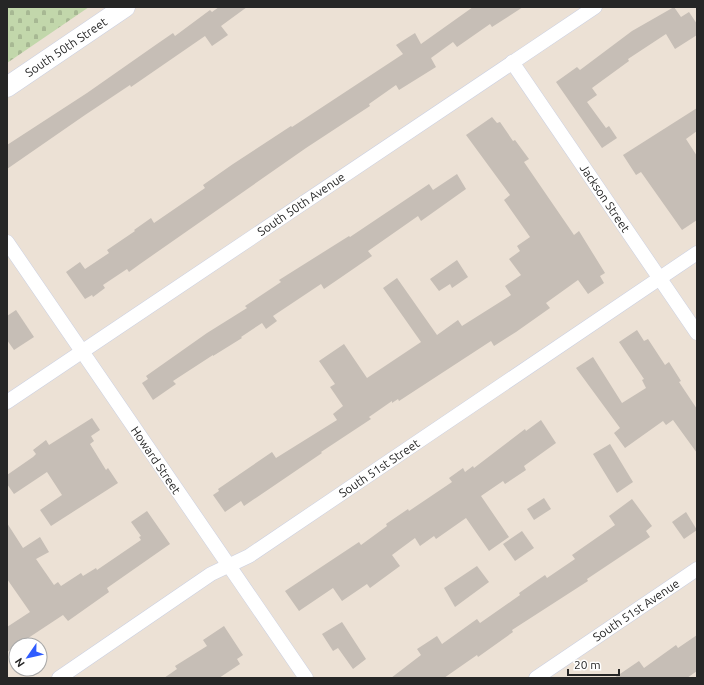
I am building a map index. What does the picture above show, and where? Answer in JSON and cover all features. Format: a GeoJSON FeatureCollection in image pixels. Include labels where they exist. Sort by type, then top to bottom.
{"type":"FeatureCollection","features":[{"type":"Feature","properties":{"kind":"main road","name":"South 50th Street"},"geometry":{"type":"LineString","coordinates":[[7,87],[125,7]]}},
{"type":"Feature","properties":{"kind":"street","name":"South 50th Avenue"},"geometry":{"type":"LineString","coordinates":[[7,402],[595,7]]}},
{"type":"Feature","properties":{"kind":"street","name":"Jackson Street"},"geometry":{"type":"LineString","coordinates":[[512,62],[697,333]]}},
{"type":"Feature","properties":{"kind":"street","name":"Howard Street"},"geometry":{"type":"LineString","coordinates":[[7,242],[306,678]]}},
{"type":"Feature","properties":{"kind":"street","name":"South 51st Street"},"geometry":{"type":"LineString","coordinates":[[59,678],[211,574],[249,556],[697,254]]}},
{"type":"Feature","properties":{"kind":"street","name":"South 51st Avenue"},"geometry":{"type":"LineString","coordinates":[[536,678],[697,569]]}},
{"type":"Feature","properties":{"kind":"green space"},"geometry":{"type":"Polygon","coordinates":[[[7,7],[89,7],[7,63],[7,7]]]}},
{"type":"Feature","properties":{"kind":"building"},"geometry":{"type":"Polygon","coordinates":[[[219,7],[247,7],[221,26],[228,35],[212,46],[205,36],[131,87],[130,85],[85,115],[7,169],[7,145],[87,93],[173,33],[175,36],[210,10],[212,12],[219,7]]]}},
{"type":"Feature","properties":{"kind":"building"},"geometry":{"type":"Polygon","coordinates":[[[473,7],[523,7],[492,27],[490,24],[457,47],[453,42],[431,58],[436,67],[399,90],[396,85],[369,104],[370,106],[306,148],[129,272],[127,269],[103,285],[105,288],[93,297],[92,295],[85,299],[66,272],[80,262],[85,269],[109,253],[107,250],[151,218],[154,223],[205,188],[203,185],[233,164],[403,54],[396,45],[415,33],[421,44],[473,7]]]}},
{"type":"Feature","properties":{"kind":"building"},"geometry":{"type":"Polygon","coordinates":[[[674,7],[681,17],[689,12],[697,24],[697,35],[675,49],[666,34],[628,59],[629,61],[592,88],[597,95],[587,102],[606,128],[609,126],[617,138],[602,148],[556,82],[577,67],[580,70],[632,31],[674,7]]]}},
{"type":"Feature","properties":{"kind":"building"},"geometry":{"type":"Polygon","coordinates":[[[697,108],[697,131],[686,139],[697,156],[697,220],[682,230],[641,172],[636,175],[623,155],[697,108]]]}},
{"type":"Feature","properties":{"kind":"building"},"geometry":{"type":"Polygon","coordinates":[[[492,117],[497,123],[500,122],[513,141],[515,140],[529,159],[524,162],[574,235],[579,231],[605,273],[600,276],[604,283],[588,294],[578,280],[546,303],[550,308],[516,332],[494,346],[491,341],[399,401],[398,399],[392,403],[392,401],[369,417],[371,419],[244,506],[241,501],[225,512],[213,495],[219,491],[218,489],[272,452],[276,458],[337,420],[333,414],[343,406],[330,387],[335,384],[319,361],[344,344],[367,378],[421,342],[383,288],[397,278],[437,335],[458,320],[462,326],[511,295],[505,286],[521,275],[509,259],[520,251],[517,246],[530,237],[504,200],[510,195],[466,135],[492,117]]]}},
{"type":"Feature","properties":{"kind":"building"},"geometry":{"type":"Polygon","coordinates":[[[457,174],[466,189],[421,221],[418,216],[368,251],[372,256],[324,289],[321,284],[273,316],[277,321],[266,329],[262,323],[241,337],[242,338],[173,381],[176,384],[153,400],[142,383],[148,379],[146,376],[207,333],[247,308],[245,306],[281,282],[279,280],[349,236],[350,237],[429,184],[433,190],[457,174]]]}},
{"type":"Feature","properties":{"kind":"building"},"geometry":{"type":"Polygon","coordinates":[[[457,260],[468,277],[452,288],[450,284],[439,291],[430,279],[457,260]]]}},
{"type":"Feature","properties":{"kind":"building"},"geometry":{"type":"Polygon","coordinates":[[[16,310],[34,337],[14,350],[7,340],[7,316],[16,310]]]}},
{"type":"Feature","properties":{"kind":"building"},"geometry":{"type":"Polygon","coordinates":[[[637,330],[644,341],[648,339],[665,365],[669,362],[681,381],[679,382],[697,409],[697,453],[673,420],[666,425],[663,421],[625,448],[614,433],[620,428],[576,368],[593,357],[622,403],[646,388],[642,380],[644,379],[619,342],[637,330]]]}},
{"type":"Feature","properties":{"kind":"building"},"geometry":{"type":"Polygon","coordinates":[[[92,418],[100,430],[91,436],[94,441],[90,444],[106,470],[108,468],[118,483],[51,526],[40,510],[62,495],[47,472],[14,494],[7,484],[7,475],[33,457],[36,454],[33,450],[46,440],[49,445],[92,418]]]}},
{"type":"Feature","properties":{"kind":"building"},"geometry":{"type":"Polygon","coordinates":[[[541,420],[556,443],[524,466],[526,470],[505,484],[503,481],[481,496],[509,537],[489,551],[466,518],[436,539],[434,536],[420,546],[415,538],[392,555],[400,566],[370,588],[367,584],[342,601],[333,588],[299,611],[285,591],[359,542],[361,545],[387,526],[386,524],[408,509],[409,511],[452,482],[449,478],[463,468],[465,472],[473,466],[474,468],[525,429],[526,431],[541,420]]]}},
{"type":"Feature","properties":{"kind":"building"},"geometry":{"type":"Polygon","coordinates":[[[610,444],[633,482],[617,493],[593,454],[610,444]]]}},
{"type":"Feature","properties":{"kind":"building"},"geometry":{"type":"Polygon","coordinates":[[[544,498],[551,509],[534,520],[527,509],[544,498]]]}},
{"type":"Feature","properties":{"kind":"building"},"geometry":{"type":"Polygon","coordinates":[[[632,499],[652,526],[646,531],[650,537],[587,579],[588,581],[512,630],[513,632],[478,657],[477,655],[444,678],[391,678],[421,655],[417,649],[437,636],[442,644],[477,619],[480,623],[520,595],[519,593],[545,575],[547,578],[575,559],[572,555],[615,525],[609,516],[632,499]]]}},
{"type":"Feature","properties":{"kind":"building"},"geometry":{"type":"Polygon","coordinates":[[[147,511],[170,544],[107,588],[109,592],[68,621],[63,615],[30,637],[8,637],[7,652],[7,627],[30,612],[7,579],[7,523],[23,548],[40,537],[49,552],[36,559],[54,585],[58,582],[61,586],[81,573],[83,576],[96,568],[97,570],[141,540],[139,537],[141,536],[131,522],[147,511]]]}},
{"type":"Feature","properties":{"kind":"building"},"geometry":{"type":"Polygon","coordinates":[[[686,512],[697,530],[684,539],[672,522],[686,512]]]}},
{"type":"Feature","properties":{"kind":"building"},"geometry":{"type":"Polygon","coordinates":[[[522,531],[534,548],[515,561],[503,544],[522,531]]]}},
{"type":"Feature","properties":{"kind":"building"},"geometry":{"type":"Polygon","coordinates":[[[477,566],[489,582],[455,607],[444,588],[477,566]]]}},
{"type":"Feature","properties":{"kind":"building"},"geometry":{"type":"Polygon","coordinates":[[[342,622],[366,659],[353,669],[338,648],[333,651],[322,634],[342,622]]]}},
{"type":"Feature","properties":{"kind":"building"},"geometry":{"type":"Polygon","coordinates":[[[224,626],[243,655],[237,659],[240,664],[219,678],[164,678],[177,669],[175,666],[207,646],[203,640],[224,626]]]}},
{"type":"Feature","properties":{"kind":"building"},"geometry":{"type":"Polygon","coordinates":[[[697,635],[697,671],[687,678],[614,678],[639,661],[644,668],[676,645],[678,648],[697,635]]]}}]}
